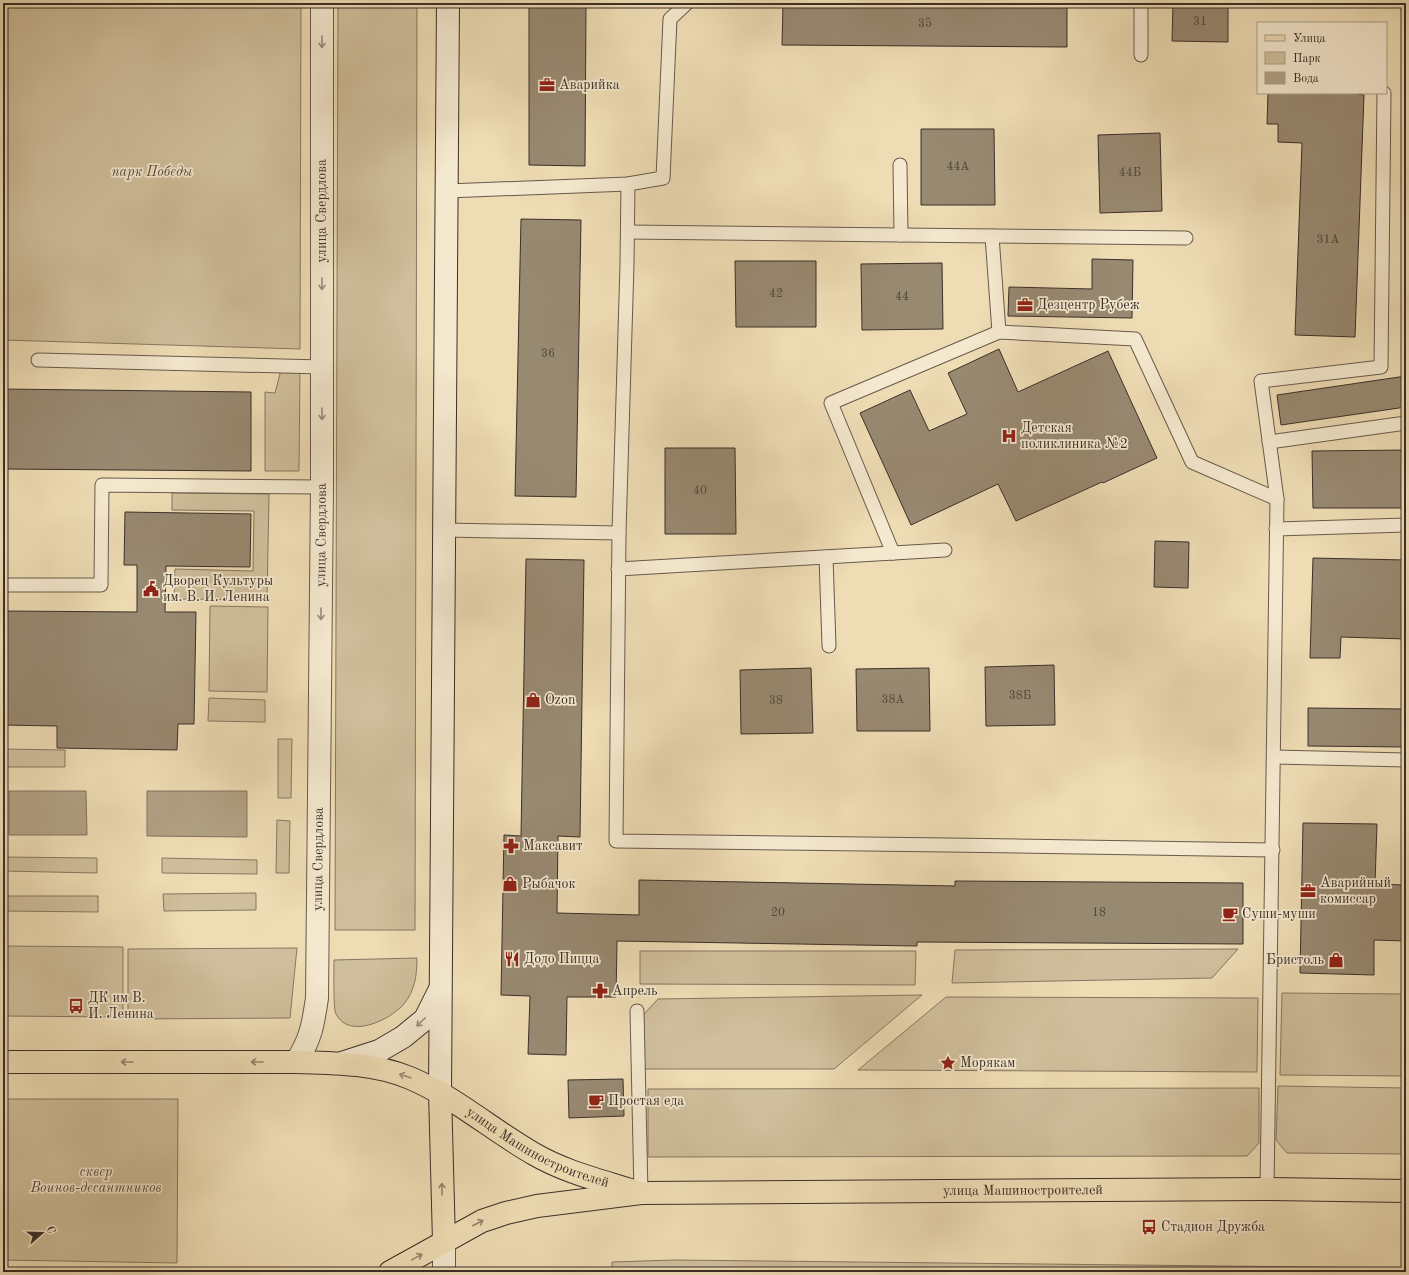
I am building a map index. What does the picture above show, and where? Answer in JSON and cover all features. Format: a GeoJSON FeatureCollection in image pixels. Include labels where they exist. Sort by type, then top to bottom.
{"type":"FeatureCollection","features":[{"type":"Feature","properties":{"kind":"main road","name":"улица Свердлова"},"geometry":{"type":"LineString","coordinates":[[296,1062],[305,1048],[313,1027],[317,998],[322,487],[322,3]]}},
{"type":"Feature","properties":{"kind":"main road"},"geometry":{"type":"LineString","coordinates":[[444,1272],[440,1092],[448,3]]}},
{"type":"Feature","properties":{"kind":"main road"},"geometry":{"type":"LineString","coordinates":[[342,1063],[379,1051],[404,1038],[425,1019],[441,988]]}},
{"type":"Feature","properties":{"kind":"main road","name":"улица Машиностроителей"},"geometry":{"type":"LineString","coordinates":[[3,1062],[296,1062],[342,1063],[380,1068],[409,1077],[440,1092],[534,1154],[566,1170],[641,1192]]}},
{"type":"Feature","properties":{"kind":"main road","name":"улица Машиностроителей"},"geometry":{"type":"LineString","coordinates":[[390,1272],[482,1221],[506,1213],[537,1206],[641,1192],[1267,1189],[1406,1190]]}},
{"type":"Feature","properties":{"kind":"lane"},"geometry":{"type":"LineString","coordinates":[[447,191],[628,184],[663,178],[670,18],[687,3]]}},
{"type":"Feature","properties":{"kind":"lane"},"geometry":{"type":"LineString","coordinates":[[1141,3],[1141,55]]}},
{"type":"Feature","properties":{"kind":"lane"},"geometry":{"type":"LineString","coordinates":[[1267,1189],[1277,499],[1261,381],[1381,367],[1384,94]]}},
{"type":"Feature","properties":{"kind":"lane"},"geometry":{"type":"LineString","coordinates":[[900,165],[901,235]]}},
{"type":"Feature","properties":{"kind":"lane"},"geometry":{"type":"LineString","coordinates":[[628,184],[628,232],[618,569],[616,841],[1273,850]]}},
{"type":"Feature","properties":{"kind":"lane"},"geometry":{"type":"LineString","coordinates":[[628,232],[1186,238]]}},
{"type":"Feature","properties":{"kind":"lane"},"geometry":{"type":"LineString","coordinates":[[992,236],[999,332]]}},
{"type":"Feature","properties":{"kind":"lane"},"geometry":{"type":"LineString","coordinates":[[893,552],[831,403],[999,332],[1135,338],[1192,462],[1277,499]]}},
{"type":"Feature","properties":{"kind":"lane"},"geometry":{"type":"LineString","coordinates":[[38,360],[322,367]]}},
{"type":"Feature","properties":{"kind":"lane"},"geometry":{"type":"LineString","coordinates":[[1269,442],[1406,423]]}},
{"type":"Feature","properties":{"kind":"lane"},"geometry":{"type":"LineString","coordinates":[[3,585],[101,585],[102,485],[322,487]]}},
{"type":"Feature","properties":{"kind":"lane"},"geometry":{"type":"LineString","coordinates":[[1276,529],[1406,525]]}},
{"type":"Feature","properties":{"kind":"lane"},"geometry":{"type":"LineString","coordinates":[[444,530],[619,533]]}},
{"type":"Feature","properties":{"kind":"lane"},"geometry":{"type":"LineString","coordinates":[[618,569],[946,550]]}},
{"type":"Feature","properties":{"kind":"lane"},"geometry":{"type":"LineString","coordinates":[[826,557],[829,646]]}},
{"type":"Feature","properties":{"kind":"lane"},"geometry":{"type":"LineString","coordinates":[[1274,758],[1406,760]]}},
{"type":"Feature","properties":{"kind":"lane"},"geometry":{"type":"LineString","coordinates":[[637,1010],[641,1192]]}},
{"type":"Feature","properties":{"kind":"green space","name":"парк Победы"},"geometry":{"type":"Polygon","coordinates":[[[3,3],[301,3],[300,349],[3,340],[3,3]]]}},
{"type":"Feature","properties":{"kind":"green space"},"geometry":{"type":"Polygon","coordinates":[[[338,3],[417,3],[415,930],[335,930],[338,3]]]}},
{"type":"Feature","properties":{"kind":"green space"},"geometry":{"type":"Polygon","coordinates":[[[281,370],[300,370],[299,471],[265,471],[265,392],[275,393],[281,370]]]}},
{"type":"Feature","properties":{"kind":"green space"},"geometry":{"type":"Polygon","coordinates":[[[172,493],[269,494],[267,600],[174,599],[175,569],[253,571],[254,511],[172,510],[172,493]]]}},
{"type":"Feature","properties":{"kind":"green space"},"geometry":{"type":"Polygon","coordinates":[[[210,606],[268,607],[267,692],[209,691],[210,606]]]}},
{"type":"Feature","properties":{"kind":"green space"},"geometry":{"type":"Polygon","coordinates":[[[209,698],[265,700],[265,722],[208,721],[209,698]]]}},
{"type":"Feature","properties":{"kind":"green space"},"geometry":{"type":"Polygon","coordinates":[[[278,739],[292,739],[291,798],[278,798],[278,739]]]}},
{"type":"Feature","properties":{"kind":"green space"},"geometry":{"type":"Polygon","coordinates":[[[3,749],[65,750],[65,767],[3,767],[3,749]]]}},
{"type":"Feature","properties":{"kind":"green space"},"geometry":{"type":"Polygon","coordinates":[[[277,820],[290,821],[289,873],[276,873],[277,820]]]}},
{"type":"Feature","properties":{"kind":"green space"},"geometry":{"type":"Polygon","coordinates":[[[3,857],[97,858],[97,873],[3,871],[3,857]]]}},
{"type":"Feature","properties":{"kind":"green space"},"geometry":{"type":"Polygon","coordinates":[[[162,858],[257,860],[257,874],[162,873],[162,858]]]}},
{"type":"Feature","properties":{"kind":"green space"},"geometry":{"type":"Polygon","coordinates":[[[256,893],[256,910],[164,911],[163,894],[256,893]]]}},
{"type":"Feature","properties":{"kind":"green space"},"geometry":{"type":"Polygon","coordinates":[[[3,896],[98,896],[98,912],[3,911],[3,896]]]}},
{"type":"Feature","properties":{"kind":"green space"},"geometry":{"type":"Polygon","coordinates":[[[3,946],[123,947],[123,1017],[3,1016],[3,946]]]}},
{"type":"Feature","properties":{"kind":"green space"},"geometry":{"type":"Polygon","coordinates":[[[297,948],[290,1018],[128,1019],[128,949],[297,948]]]}},
{"type":"Feature","properties":{"kind":"green space"},"geometry":{"type":"Polygon","coordinates":[[[1238,949],[1212,978],[952,983],[955,950],[1238,949]]]}},
{"type":"Feature","properties":{"kind":"green space"},"geometry":{"type":"Polygon","coordinates":[[[640,951],[916,951],[915,985],[640,984],[640,951]]]}},
{"type":"Feature","properties":{"kind":"green space"},"geometry":{"type":"Polygon","coordinates":[[[417,958],[417,970],[413,988],[408,999],[398,1010],[370,1025],[350,1026],[342,1022],[335,1011],[334,960],[417,958]]]}},
{"type":"Feature","properties":{"kind":"green space"},"geometry":{"type":"Polygon","coordinates":[[[1282,993],[1406,994],[1406,1076],[1280,1075],[1282,993]]]}},
{"type":"Feature","properties":{"kind":"green space"},"geometry":{"type":"Polygon","coordinates":[[[922,995],[834,1069],[642,1069],[642,1016],[658,999],[922,995]]]}},
{"type":"Feature","properties":{"kind":"green space"},"geometry":{"type":"Polygon","coordinates":[[[946,997],[1258,998],[1257,1072],[858,1070],[946,997]]]}},
{"type":"Feature","properties":{"kind":"green space"},"geometry":{"type":"Polygon","coordinates":[[[1278,1086],[1406,1088],[1406,1154],[1287,1153],[1276,1140],[1278,1086]]]}},
{"type":"Feature","properties":{"kind":"green space"},"geometry":{"type":"Polygon","coordinates":[[[1259,1088],[1259,1143],[1247,1156],[648,1157],[648,1089],[1259,1088]]]}},
{"type":"Feature","properties":{"kind":"green space","name":"сквер Воинов-десантников"},"geometry":{"type":"Polygon","coordinates":[[[3,1099],[178,1099],[177,1263],[3,1260],[3,1099]]]}},
{"type":"Feature","properties":{"kind":"green space"},"geometry":{"type":"Polygon","coordinates":[[[674,1260],[1406,1268],[1406,1272],[612,1272],[612,1262],[674,1260]]]}},
{"type":"Feature","properties":{"kind":"water"},"geometry":{"type":"Polygon","coordinates":[[[9,791],[86,791],[87,835],[9,835],[9,791]]]}},
{"type":"Feature","properties":{"kind":"water"},"geometry":{"type":"Polygon","coordinates":[[[147,791],[247,791],[247,837],[147,836],[147,791]]]}},
{"type":"Feature","properties":{"kind":"building"},"geometry":{"type":"Polygon","coordinates":[[[529,3],[586,3],[585,166],[529,165],[529,3]]]}},
{"type":"Feature","properties":{"kind":"building"},"geometry":{"type":"Polygon","coordinates":[[[783,3],[1067,3],[1067,47],[782,45],[783,3]]]}},
{"type":"Feature","properties":{"kind":"building"},"geometry":{"type":"Polygon","coordinates":[[[1173,3],[1228,3],[1228,42],[1172,41],[1173,3]]]}},
{"type":"Feature","properties":{"kind":"building"},"geometry":{"type":"Polygon","coordinates":[[[1268,94],[1364,95],[1355,337],[1295,335],[1302,143],[1278,142],[1278,124],[1267,124],[1268,94]]]}},
{"type":"Feature","properties":{"kind":"building"},"geometry":{"type":"Polygon","coordinates":[[[921,129],[994,129],[995,205],[921,205],[921,129]]]}},
{"type":"Feature","properties":{"kind":"building"},"geometry":{"type":"Polygon","coordinates":[[[1160,133],[1162,211],[1100,213],[1098,135],[1160,133]]]}},
{"type":"Feature","properties":{"kind":"building"},"geometry":{"type":"Polygon","coordinates":[[[521,219],[581,220],[576,497],[515,496],[521,219]]]}},
{"type":"Feature","properties":{"kind":"building"},"geometry":{"type":"Polygon","coordinates":[[[1092,259],[1133,260],[1132,318],[1008,316],[1009,287],[1092,289],[1092,259]]]}},
{"type":"Feature","properties":{"kind":"building"},"geometry":{"type":"Polygon","coordinates":[[[735,261],[816,261],[816,327],[736,327],[735,261]]]}},
{"type":"Feature","properties":{"kind":"building"},"geometry":{"type":"Polygon","coordinates":[[[942,263],[943,329],[862,330],[861,264],[942,263]]]}},
{"type":"Feature","properties":{"kind":"building","name":"Детская поликлиника №2"},"geometry":{"type":"Polygon","coordinates":[[[999,349],[1018,392],[1108,351],[1157,458],[1016,521],[998,484],[911,525],[860,413],[910,390],[929,431],[967,414],[948,373],[999,349]]]}},
{"type":"Feature","properties":{"kind":"building"},"geometry":{"type":"Polygon","coordinates":[[[1406,376],[1406,407],[1281,425],[1277,395],[1406,376]]]}},
{"type":"Feature","properties":{"kind":"building"},"geometry":{"type":"Polygon","coordinates":[[[3,389],[251,392],[251,471],[3,469],[3,389]]]}},
{"type":"Feature","properties":{"kind":"building"},"geometry":{"type":"Polygon","coordinates":[[[665,448],[735,448],[736,534],[665,534],[665,448]]]}},
{"type":"Feature","properties":{"kind":"building"},"geometry":{"type":"Polygon","coordinates":[[[1406,450],[1406,508],[1313,508],[1312,451],[1406,450]]]}},
{"type":"Feature","properties":{"kind":"building","name":"Дворец Культуры им. В. И. Ленина"},"geometry":{"type":"Polygon","coordinates":[[[125,512],[251,514],[250,567],[166,566],[165,612],[196,612],[194,724],[178,724],[177,750],[57,748],[57,726],[3,725],[3,611],[137,612],[137,565],[124,565],[125,512]]]}},
{"type":"Feature","properties":{"kind":"building"},"geometry":{"type":"Polygon","coordinates":[[[1155,541],[1189,542],[1188,588],[1154,587],[1155,541]]]}},
{"type":"Feature","properties":{"kind":"building"},"geometry":{"type":"Polygon","coordinates":[[[1313,558],[1406,560],[1406,639],[1341,637],[1340,658],[1310,658],[1313,558]]]}},
{"type":"Feature","properties":{"kind":"building"},"geometry":{"type":"Polygon","coordinates":[[[526,559],[584,560],[580,837],[558,836],[557,913],[639,915],[639,880],[955,886],[955,881],[1243,883],[1243,944],[917,942],[917,946],[617,941],[616,997],[567,997],[566,1055],[528,1054],[530,996],[501,995],[504,835],[521,836],[526,559]]]}},
{"type":"Feature","properties":{"kind":"building"},"geometry":{"type":"Polygon","coordinates":[[[1054,665],[1055,725],[986,726],[985,667],[1054,665]]]}},
{"type":"Feature","properties":{"kind":"building"},"geometry":{"type":"Polygon","coordinates":[[[811,668],[813,733],[741,734],[740,670],[811,668]]]}},
{"type":"Feature","properties":{"kind":"building"},"geometry":{"type":"Polygon","coordinates":[[[929,668],[930,731],[857,731],[856,669],[929,668]]]}},
{"type":"Feature","properties":{"kind":"building"},"geometry":{"type":"Polygon","coordinates":[[[1308,708],[1406,709],[1406,747],[1308,746],[1308,708]]]}},
{"type":"Feature","properties":{"kind":"building"},"geometry":{"type":"Polygon","coordinates":[[[1303,823],[1377,824],[1375,884],[1406,885],[1406,941],[1374,940],[1374,975],[1300,973],[1303,823]]]}},
{"type":"Feature","properties":{"kind":"building"},"geometry":{"type":"Polygon","coordinates":[[[623,1079],[624,1116],[569,1118],[568,1080],[623,1079]]]}},
{"type":"Feature","properties":{"kind":"place","name":"Аварийка"},"geometry":{"type":"Point","coordinates":[547,85]}},
{"type":"Feature","properties":{"kind":"place","name":"Дезцентр Рубеж"},"geometry":{"type":"Point","coordinates":[1025,305]}},
{"type":"Feature","properties":{"kind":"place","name":"Детская поликлиника №2"},"geometry":{"type":"Point","coordinates":[1009,436]}},
{"type":"Feature","properties":{"kind":"place","name":"Дворец Культуры им. В. И. Ленина"},"geometry":{"type":"Point","coordinates":[151,589]}},
{"type":"Feature","properties":{"kind":"place","name":"Ozon"},"geometry":{"type":"Point","coordinates":[533,700]}},
{"type":"Feature","properties":{"kind":"place","name":"Максавит"},"geometry":{"type":"Point","coordinates":[511,846]}},
{"type":"Feature","properties":{"kind":"place","name":"Рыбачок"},"geometry":{"type":"Point","coordinates":[510,884]}},
{"type":"Feature","properties":{"kind":"place","name":"Аварийный комиссар"},"geometry":{"type":"Point","coordinates":[1308,891]}},
{"type":"Feature","properties":{"kind":"place","name":"Суши-муши"},"geometry":{"type":"Point","coordinates":[1230,914]}},
{"type":"Feature","properties":{"kind":"place","name":"Додо Пицца"},"geometry":{"type":"Point","coordinates":[512,959]}},
{"type":"Feature","properties":{"kind":"place","name":"Бристоль"},"geometry":{"type":"Point","coordinates":[1336,960]}},
{"type":"Feature","properties":{"kind":"place","name":"Апрель"},"geometry":{"type":"Point","coordinates":[600,991]}},
{"type":"Feature","properties":{"kind":"place","name":"ДК им В. И. Ленина"},"geometry":{"type":"Point","coordinates":[76,1006]}},
{"type":"Feature","properties":{"kind":"place","name":"Морякам"},"geometry":{"type":"Point","coordinates":[948,1063]}},
{"type":"Feature","properties":{"kind":"place","name":"Простая еда"},"geometry":{"type":"Point","coordinates":[596,1101]}},
{"type":"Feature","properties":{"kind":"place","name":"Стадион Дружба"},"geometry":{"type":"Point","coordinates":[1149,1227]}}]}
